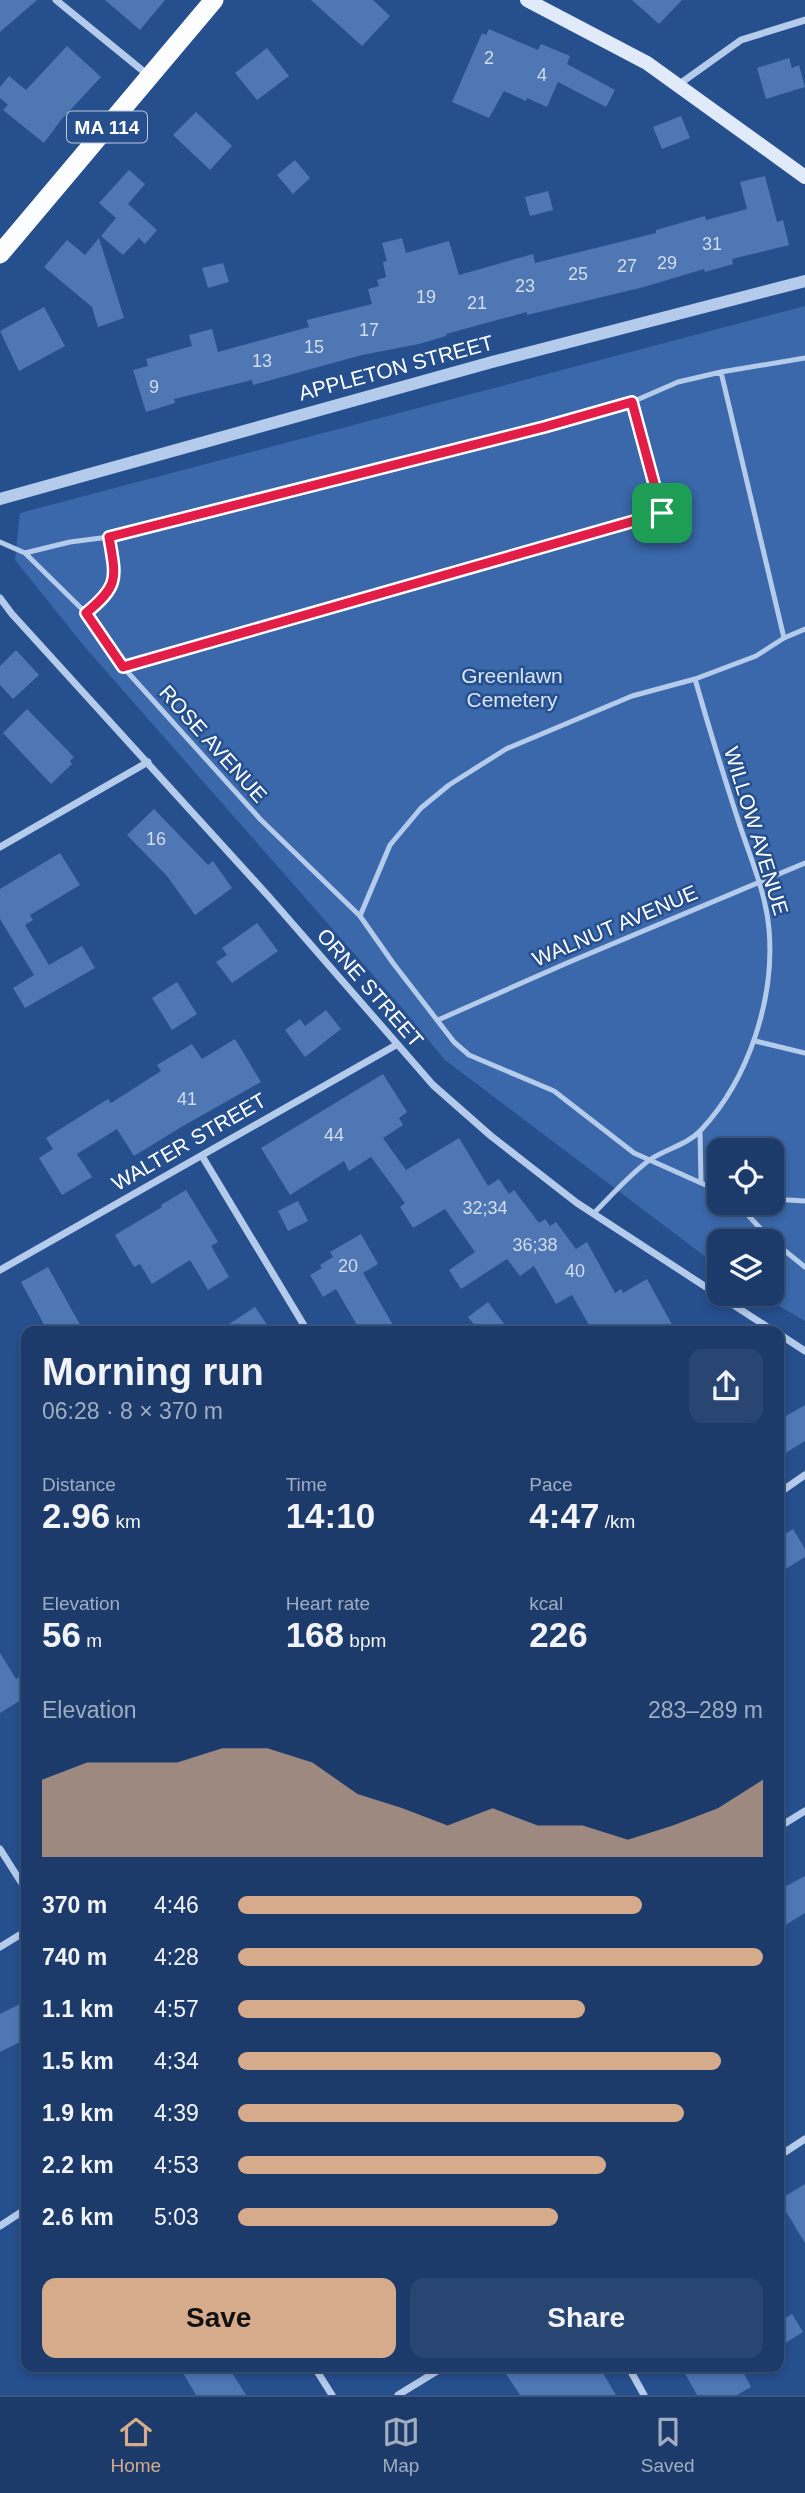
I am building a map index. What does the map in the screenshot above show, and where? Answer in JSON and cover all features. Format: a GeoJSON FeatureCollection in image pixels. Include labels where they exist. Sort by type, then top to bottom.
{"type":"FeatureCollection","features":[{"type":"Feature","properties":{"kind":"highway","name":"MA 114"},"geometry":{"type":"LineString","coordinates":[[0,254],[214,0]]}},
{"type":"Feature","properties":{"kind":"main road"},"geometry":{"type":"LineString","coordinates":[[527,0],[647,63],[805,177]]}},
{"type":"Feature","properties":{"kind":"street"},"geometry":{"type":"LineString","coordinates":[[56,0],[149,76]]}},
{"type":"Feature","properties":{"kind":"street"},"geometry":{"type":"LineString","coordinates":[[678,85],[741,40],[805,20]]}},
{"type":"Feature","properties":{"kind":"street","name":"APPLETON STREET"},"geometry":{"type":"LineString","coordinates":[[0,499],[492,362],[805,281]]}},
{"type":"Feature","properties":{"kind":"street","name":"ORNE STREET"},"geometry":{"type":"LineString","coordinates":[[0,598],[280,909],[433,1085],[491,1136],[593,1213],[766,1326]]}},
{"type":"Feature","properties":{"kind":"street"},"geometry":{"type":"LineString","coordinates":[[0,847],[148,762]]}},
{"type":"Feature","properties":{"kind":"street","name":"WALTER STREET"},"geometry":{"type":"LineString","coordinates":[[0,1270],[396,1045]]}},
{"type":"Feature","properties":{"kind":"street"},"geometry":{"type":"LineString","coordinates":[[202,1156],[304,1326]]}},
{"type":"Feature","properties":{"kind":"street","name":"ORNE STREET"},"geometry":{"type":"LineString","coordinates":[[784,1338],[805,1351]]}},
{"type":"Feature","properties":{"kind":"street"},"geometry":{"type":"LineString","coordinates":[[784,1490],[805,1475]]}},
{"type":"Feature","properties":{"kind":"street"},"geometry":{"type":"LineString","coordinates":[[784,1824],[805,1811]]}},
{"type":"Feature","properties":{"kind":"street"},"geometry":{"type":"LineString","coordinates":[[0,1849],[21,1882]]}},
{"type":"Feature","properties":{"kind":"street"},"geometry":{"type":"LineString","coordinates":[[0,1947],[21,1934]]}},
{"type":"Feature","properties":{"kind":"street"},"geometry":{"type":"LineString","coordinates":[[784,2152],[805,2139]]}},
{"type":"Feature","properties":{"kind":"street"},"geometry":{"type":"LineString","coordinates":[[0,2226],[21,2212]]}},
{"type":"Feature","properties":{"kind":"street"},"geometry":{"type":"LineString","coordinates":[[318,2372],[332,2395]]}},
{"type":"Feature","properties":{"kind":"street"},"geometry":{"type":"LineString","coordinates":[[398,2395],[435,2372]]}},
{"type":"Feature","properties":{"kind":"street"},"geometry":{"type":"LineString","coordinates":[[631,2372],[644,2395]]}},
{"type":"Feature","properties":{"kind":"lane"},"geometry":{"type":"LineString","coordinates":[[0,542],[25,553],[71,542],[109,537],[544,427],[632,402],[678,383],[721,372],[805,358]]}},
{"type":"Feature","properties":{"kind":"lane"},"geometry":{"type":"LineString","coordinates":[[721,372],[784,638]]}},
{"type":"Feature","properties":{"kind":"lane"},"geometry":{"type":"LineString","coordinates":[[123,667],[662,513],[632,402]]}},
{"type":"Feature","properties":{"kind":"lane"},"geometry":{"type":"LineString","coordinates":[[86,613],[107,596],[115,574],[109,537]]}},
{"type":"Feature","properties":{"kind":"lane","name":"ROSE AVENUE"},"geometry":{"type":"LineString","coordinates":[[25,553],[86,613],[123,667],[260,819],[360,916],[454,1042],[469,1055],[554,1091],[634,1153],[707,1185]]}},
{"type":"Feature","properties":{"kind":"lane"},"geometry":{"type":"LineString","coordinates":[[360,916],[390,845],[421,807],[449,785],[506,749],[632,696],[695,679],[756,656],[784,638],[805,629]]}},
{"type":"Feature","properties":{"kind":"lane","name":"WILLOW AVENUE"},"geometry":{"type":"LineString","coordinates":[[593,1213],[652,1159],[682,1146],[700,1131],[738,1080],[755,1041],[769,961],[769,927],[758,881],[695,679]]}},
{"type":"Feature","properties":{"kind":"lane","name":"WALNUT AVENUE"},"geometry":{"type":"LineString","coordinates":[[438,1020],[805,863]]}},
{"type":"Feature","properties":{"kind":"lane"},"geometry":{"type":"LineString","coordinates":[[755,1041],[805,1053]]}},
{"type":"Feature","properties":{"kind":"lane"},"geometry":{"type":"LineString","coordinates":[[700,1131],[701,1182]]}},
{"type":"Feature","properties":{"kind":"lane"},"geometry":{"type":"LineString","coordinates":[[784,1200],[805,1201]]}},
{"type":"Feature","properties":{"kind":"lane"},"geometry":{"type":"LineString","coordinates":[[748,1215],[769,1238],[805,1267]]}},
{"type":"Feature","properties":{"kind":"green space","name":"Greenlawn Cemetery"},"geometry":{"type":"Polygon","coordinates":[[[805,306],[805,1321],[779,1306],[784,1306],[784,1229],[707,1229],[707,1258],[445,1060],[84,646],[15,560],[20,513],[805,306]]]}},
{"type":"Feature","properties":{"kind":"building"},"geometry":{"type":"Polygon","coordinates":[[[0,0],[37,0],[0,32],[0,0]]]}},
{"type":"Feature","properties":{"kind":"building"},"geometry":{"type":"Polygon","coordinates":[[[105,0],[165,0],[140,30],[105,0]]]}},
{"type":"Feature","properties":{"kind":"building"},"geometry":{"type":"Polygon","coordinates":[[[311,0],[373,0],[390,16],[362,46],[311,0]]]}},
{"type":"Feature","properties":{"kind":"building"},"geometry":{"type":"Polygon","coordinates":[[[632,0],[682,0],[659,24],[632,0]]]}},
{"type":"Feature","properties":{"kind":"building"},"geometry":{"type":"Polygon","coordinates":[[[489,29],[538,50],[541,44],[570,56],[567,64],[615,90],[606,107],[558,82],[547,107],[504,91],[489,118],[452,102],[482,33],[486,35],[489,29]]]}},
{"type":"Feature","properties":{"kind":"building"},"geometry":{"type":"Polygon","coordinates":[[[67,46],[101,77],[61,120],[44,143],[3,110],[8,105],[0,98],[0,87],[9,76],[26,90],[67,46]]]}},
{"type":"Feature","properties":{"kind":"building"},"geometry":{"type":"Polygon","coordinates":[[[267,48],[289,76],[257,100],[235,73],[267,48]]]}},
{"type":"Feature","properties":{"kind":"building"},"geometry":{"type":"Polygon","coordinates":[[[789,58],[792,68],[799,65],[805,87],[766,99],[757,68],[789,58]]]}},
{"type":"Feature","properties":{"kind":"building"},"geometry":{"type":"Polygon","coordinates":[[[196,112],[232,146],[210,170],[173,135],[196,112]]]}},
{"type":"Feature","properties":{"kind":"building"},"geometry":{"type":"Polygon","coordinates":[[[681,116],[690,138],[662,149],[653,127],[681,116]]]}},
{"type":"Feature","properties":{"kind":"building"},"geometry":{"type":"Polygon","coordinates":[[[295,160],[310,178],[293,194],[277,175],[295,160]]]}},
{"type":"Feature","properties":{"kind":"building"},"geometry":{"type":"Polygon","coordinates":[[[129,170],[145,184],[128,204],[157,230],[145,244],[139,238],[123,255],[101,236],[116,218],[99,203],[129,170]]]}},
{"type":"Feature","properties":{"kind":"building"},"geometry":{"type":"Polygon","coordinates":[[[765,176],[777,222],[783,220],[789,245],[732,259],[733,264],[705,272],[704,269],[644,287],[527,315],[527,312],[419,344],[362,355],[253,385],[252,380],[174,399],[175,403],[146,412],[133,370],[148,366],[146,359],[192,346],[189,335],[212,329],[218,352],[309,327],[307,320],[372,304],[368,289],[379,286],[377,280],[386,277],[383,262],[387,261],[382,243],[402,238],[406,253],[449,241],[459,275],[533,254],[535,263],[656,233],[656,230],[705,216],[706,220],[747,209],[740,182],[765,176]]]}},
{"type":"Feature","properties":{"kind":"building"},"geometry":{"type":"Polygon","coordinates":[[[548,191],[553,210],[530,216],[525,197],[548,191]]]}},
{"type":"Feature","properties":{"kind":"building"},"geometry":{"type":"Polygon","coordinates":[[[99,238],[124,318],[98,327],[92,307],[44,267],[67,240],[85,255],[99,238]]]}},
{"type":"Feature","properties":{"kind":"building"},"geometry":{"type":"Polygon","coordinates":[[[223,263],[229,282],[208,288],[202,268],[223,263]]]}},
{"type":"Feature","properties":{"kind":"building"},"geometry":{"type":"Polygon","coordinates":[[[44,307],[65,346],[19,371],[0,331],[44,307]]]}},
{"type":"Feature","properties":{"kind":"building"},"geometry":{"type":"Polygon","coordinates":[[[16,650],[39,675],[13,699],[0,685],[0,666],[16,650]]]}},
{"type":"Feature","properties":{"kind":"building"},"geometry":{"type":"Polygon","coordinates":[[[27,709],[74,757],[70,761],[72,764],[51,784],[3,733],[27,709]]]}},
{"type":"Feature","properties":{"kind":"building"},"geometry":{"type":"Polygon","coordinates":[[[154,809],[208,865],[213,861],[232,888],[195,915],[167,876],[127,835],[154,809]]]}},
{"type":"Feature","properties":{"kind":"building"},"geometry":{"type":"Polygon","coordinates":[[[60,853],[80,885],[30,915],[33,920],[25,925],[49,965],[82,946],[95,968],[25,1008],[13,988],[34,975],[0,919],[0,889],[60,853]]]}},
{"type":"Feature","properties":{"kind":"building"},"geometry":{"type":"Polygon","coordinates":[[[257,923],[278,951],[232,983],[216,962],[227,955],[222,948],[257,923]]]}},
{"type":"Feature","properties":{"kind":"building"},"geometry":{"type":"Polygon","coordinates":[[[177,982],[197,1014],[172,1030],[152,998],[177,982]]]}},
{"type":"Feature","properties":{"kind":"building"},"geometry":{"type":"Polygon","coordinates":[[[326,1010],[341,1029],[305,1057],[285,1030],[300,1019],[305,1026],[326,1010]]]}},
{"type":"Feature","properties":{"kind":"building"},"geometry":{"type":"Polygon","coordinates":[[[235,1039],[261,1082],[134,1156],[117,1129],[77,1154],[92,1177],[62,1195],[39,1158],[53,1149],[46,1138],[108,1099],[111,1103],[161,1071],[157,1065],[192,1044],[202,1059],[235,1039]]]}},
{"type":"Feature","properties":{"kind":"building"},"geometry":{"type":"Polygon","coordinates":[[[383,1074],[407,1112],[399,1118],[403,1125],[383,1138],[406,1170],[459,1138],[488,1186],[499,1179],[509,1194],[514,1190],[539,1223],[545,1219],[550,1226],[556,1222],[576,1249],[587,1242],[615,1293],[621,1289],[623,1293],[647,1279],[673,1326],[590,1326],[572,1295],[556,1304],[534,1266],[520,1276],[507,1259],[461,1289],[449,1270],[475,1252],[445,1209],[413,1228],[400,1207],[405,1203],[371,1157],[349,1171],[344,1161],[290,1195],[261,1148],[383,1074]]]}},
{"type":"Feature","properties":{"kind":"building"},"geometry":{"type":"Polygon","coordinates":[[[186,1190],[218,1242],[211,1246],[229,1277],[208,1290],[190,1260],[152,1284],[140,1264],[134,1267],[115,1235],[186,1190]]]}},
{"type":"Feature","properties":{"kind":"building"},"geometry":{"type":"Polygon","coordinates":[[[298,1201],[308,1221],[288,1231],[278,1211],[298,1201]]]}},
{"type":"Feature","properties":{"kind":"building"},"geometry":{"type":"Polygon","coordinates":[[[361,1234],[378,1264],[363,1273],[394,1326],[358,1326],[336,1289],[323,1297],[310,1275],[333,1257],[330,1252],[361,1234]]]}},
{"type":"Feature","properties":{"kind":"building"},"geometry":{"type":"Polygon","coordinates":[[[48,1267],[81,1326],[45,1326],[21,1282],[48,1267]]]}},
{"type":"Feature","properties":{"kind":"building"},"geometry":{"type":"Polygon","coordinates":[[[488,1302],[506,1326],[475,1326],[468,1317],[488,1302]]]}},
{"type":"Feature","properties":{"kind":"building"},"geometry":{"type":"Polygon","coordinates":[[[255,1307],[268,1326],[226,1326],[255,1307]]]}},
{"type":"Feature","properties":{"kind":"building"},"geometry":{"type":"Polygon","coordinates":[[[805,1405],[805,1441],[784,1454],[784,1417],[805,1405]]]}},
{"type":"Feature","properties":{"kind":"building"},"geometry":{"type":"Polygon","coordinates":[[[793,1529],[805,1549],[805,1557],[784,1570],[784,1535],[793,1529]]]}},
{"type":"Feature","properties":{"kind":"building"},"geometry":{"type":"Polygon","coordinates":[[[0,1653],[16,1679],[21,1676],[21,1700],[0,1713],[0,1653]]]}},
{"type":"Feature","properties":{"kind":"building"},"geometry":{"type":"Polygon","coordinates":[[[805,1876],[805,1913],[784,1926],[784,1887],[805,1876]]]}},
{"type":"Feature","properties":{"kind":"building"},"geometry":{"type":"Polygon","coordinates":[[[21,2004],[21,2042],[0,2052],[0,2014],[21,2004]]]}},
{"type":"Feature","properties":{"kind":"building"},"geometry":{"type":"Polygon","coordinates":[[[805,2184],[805,2243],[784,2208],[784,2197],[805,2184]]]}},
{"type":"Feature","properties":{"kind":"building"},"geometry":{"type":"Polygon","coordinates":[[[792,2314],[803,2332],[784,2344],[784,2319],[792,2314]]]}},
{"type":"Feature","properties":{"kind":"building"},"geometry":{"type":"Polygon","coordinates":[[[182,2372],[232,2372],[246,2395],[196,2395],[182,2372]]]}},
{"type":"Feature","properties":{"kind":"building"},"geometry":{"type":"Polygon","coordinates":[[[505,2372],[602,2372],[616,2395],[520,2395],[505,2372]]]}},
{"type":"Feature","properties":{"kind":"building"},"geometry":{"type":"Polygon","coordinates":[[[684,2372],[743,2372],[751,2387],[737,2395],[697,2395],[684,2372]]]}},
{"type":"Feature","properties":{"kind":"route"},"geometry":{"type":"LineString","coordinates":[[632,402],[662,513],[123,667],[86,613],[107,596],[115,574],[109,537],[544,427],[632,402]]}}]}
